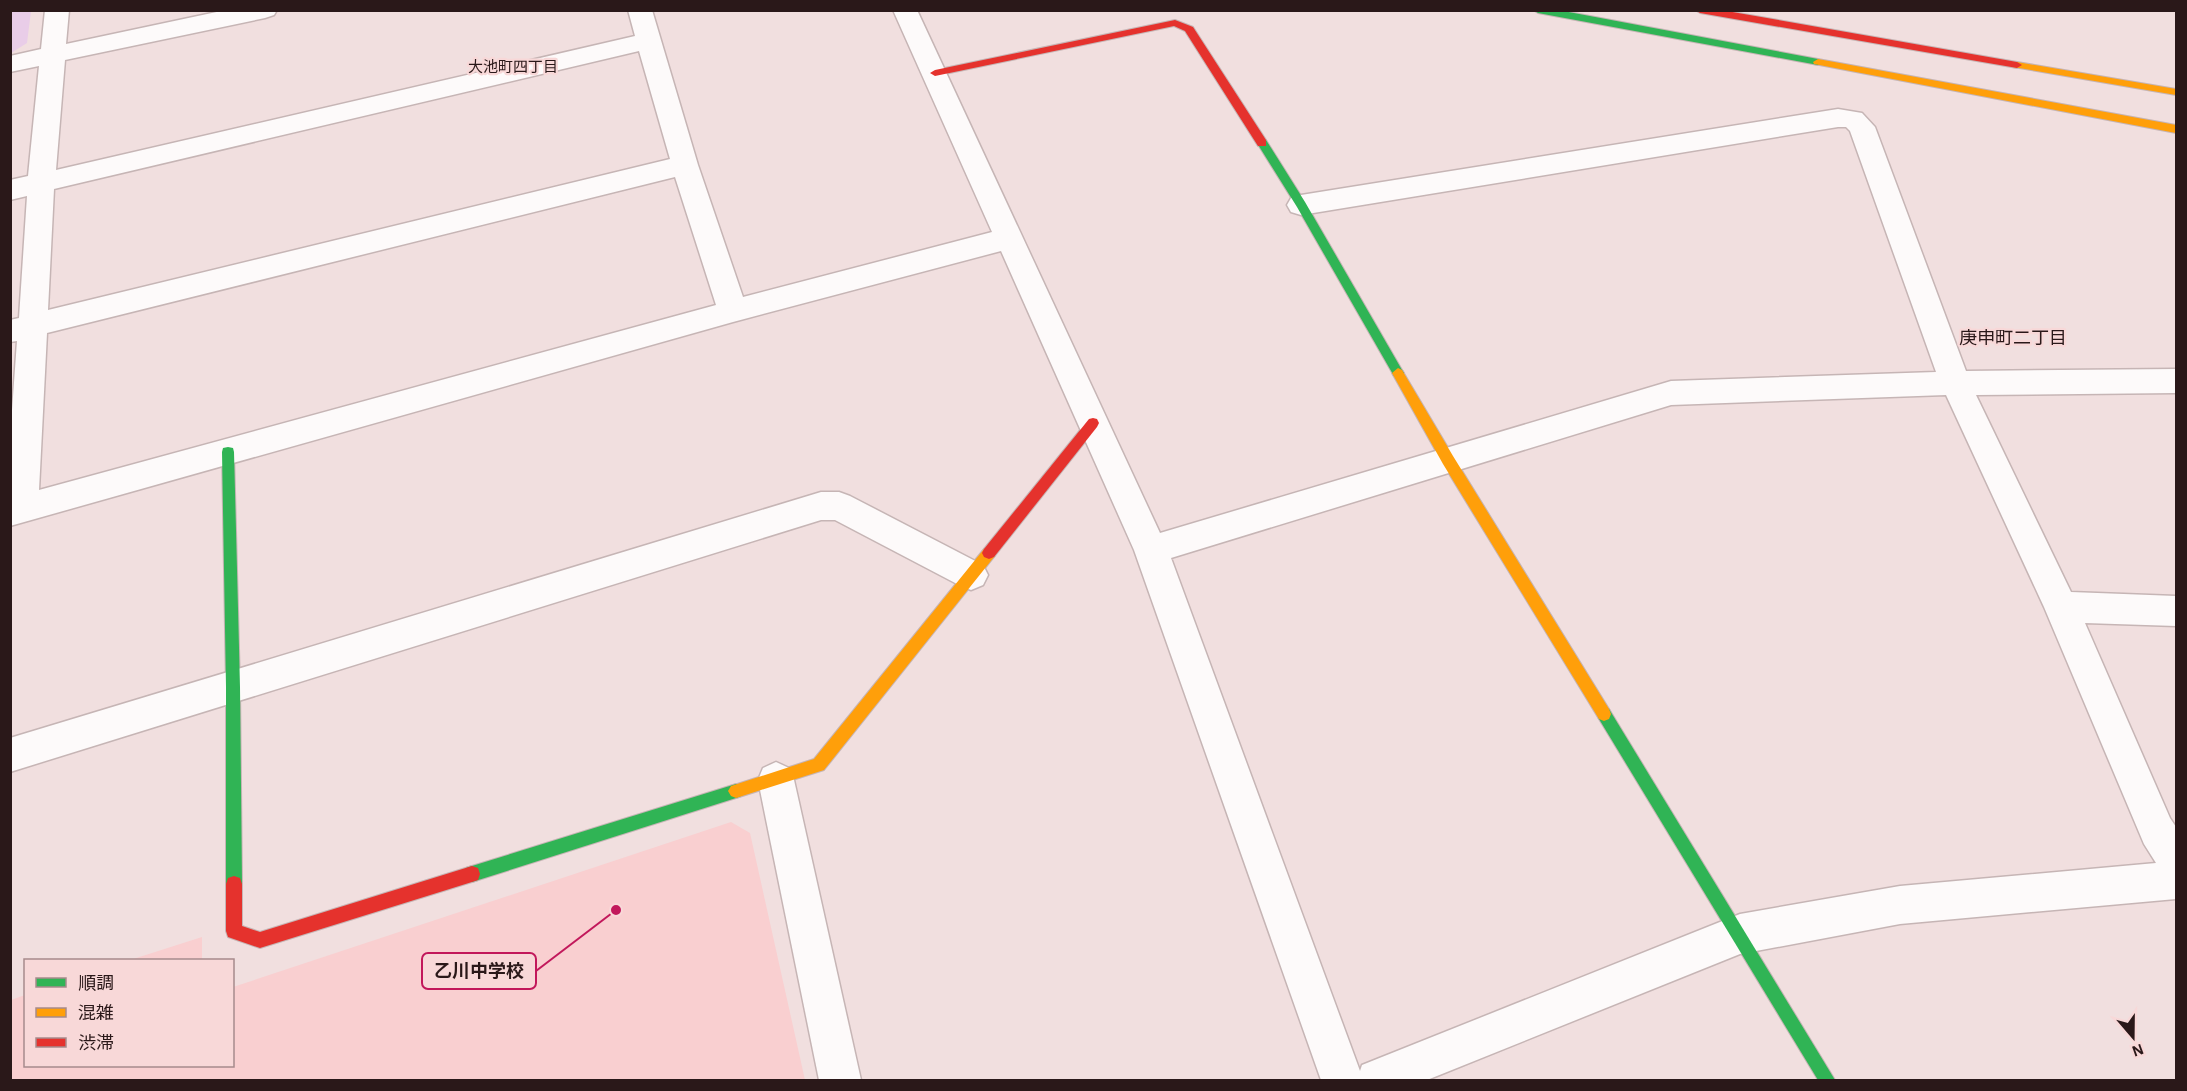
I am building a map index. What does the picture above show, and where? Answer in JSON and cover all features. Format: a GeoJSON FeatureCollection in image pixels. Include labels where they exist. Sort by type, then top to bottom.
{"type":"FeatureCollection","features":[{"type":"Feature","properties":{"kind":"street"},"geometry":{"type":"LineString","coordinates":[[57,10],[41,183],[22,328],[16,510],[733,311],[1010,238]]}},
{"type":"Feature","properties":{"kind":"street"},"geometry":{"type":"LineString","coordinates":[[10,64],[265,10]]}},
{"type":"Feature","properties":{"kind":"street"},"geometry":{"type":"LineString","coordinates":[[640,10],[685,165],[733,311]]}},
{"type":"Feature","properties":{"kind":"street"},"geometry":{"type":"LineString","coordinates":[[905,10],[1151,550],[1342,1080]]}},
{"type":"Feature","properties":{"kind":"street"},"geometry":{"type":"LineString","coordinates":[[1538,10],[2176,129]]}},
{"type":"Feature","properties":{"kind":"street"},"geometry":{"type":"LineString","coordinates":[[1700,10],[2176,92]]}},
{"type":"Feature","properties":{"kind":"street"},"geometry":{"type":"LineString","coordinates":[[935,73],[1175,23],[1189,29],[1300,205],[1448,460],[1740,934],[1827,1080]]}},
{"type":"Feature","properties":{"kind":"street"},"geometry":{"type":"LineString","coordinates":[[10,190],[648,41]]}},
{"type":"Feature","properties":{"kind":"street"},"geometry":{"type":"LineString","coordinates":[[1300,205],[1838,118],[1853,119],[1862,127],[1954,383],[2061,607],[2157,831],[2176,858]]}},
{"type":"Feature","properties":{"kind":"street"},"geometry":{"type":"LineString","coordinates":[[22,328],[685,165]]}},
{"type":"Feature","properties":{"kind":"street"},"geometry":{"type":"LineString","coordinates":[[1151,550],[1671,393],[1954,383],[2176,381]]}},
{"type":"Feature","properties":{"kind":"street"},"geometry":{"type":"LineString","coordinates":[[228,452],[233,687],[234,931],[261,940],[819,765],[1093,423]]}},
{"type":"Feature","properties":{"kind":"street"},"geometry":{"type":"LineString","coordinates":[[10,755],[821,506],[839,506],[970,575]]}},
{"type":"Feature","properties":{"kind":"street"},"geometry":{"type":"LineString","coordinates":[[2061,607],[2176,611]]}},
{"type":"Feature","properties":{"kind":"street"},"geometry":{"type":"LineString","coordinates":[[776,780],[840,1080]]}},
{"type":"Feature","properties":{"kind":"street"},"geometry":{"type":"LineString","coordinates":[[1377,1080],[1740,934],[1900,905],[2176,880]]}},
{"type":"Feature","properties":{"kind":"shaded area"},"geometry":{"type":"Polygon","coordinates":[[[11,10],[31,11],[27,43],[11,53],[11,10]]]}},
{"type":"Feature","properties":{"kind":"shaded area"},"geometry":{"type":"Polygon","coordinates":[[[731,822],[750,833],[805,1080],[11,1080],[11,1000],[24,995],[24,1067],[234,1067],[234,987],[731,822]]]}},
{"type":"Feature","properties":{"kind":"shaded area"},"geometry":{"type":"Polygon","coordinates":[[[202,937],[202,959],[133,959],[202,937]]]}},
{"type":"Feature","properties":{"kind":"traffic: fast"},"geometry":{"type":"LineString","coordinates":[[1538,10],[1818,62]]}},
{"type":"Feature","properties":{"kind":"traffic: fast"},"geometry":{"type":"LineString","coordinates":[[1262,143],[1301,205],[1398,373]]}},
{"type":"Feature","properties":{"kind":"traffic: fast"},"geometry":{"type":"LineString","coordinates":[[228,452],[234,884]]}},
{"type":"Feature","properties":{"kind":"traffic: fast"},"geometry":{"type":"LineString","coordinates":[[1604,714],[1827,1080]]}},
{"type":"Feature","properties":{"kind":"traffic: fast"},"geometry":{"type":"LineString","coordinates":[[472,874],[736,791]]}},
{"type":"Feature","properties":{"kind":"traffic: slow"},"geometry":{"type":"LineString","coordinates":[[1818,62],[2176,129]]}},
{"type":"Feature","properties":{"kind":"traffic: slow"},"geometry":{"type":"LineString","coordinates":[[2017,65],[2176,92]]}},
{"type":"Feature","properties":{"kind":"traffic: slow"},"geometry":{"type":"LineString","coordinates":[[1398,373],[1448,460],[1604,714]]}},
{"type":"Feature","properties":{"kind":"traffic: slow"},"geometry":{"type":"LineString","coordinates":[[736,791],[819,765],[989,553]]}},
{"type":"Feature","properties":{"kind":"traffic: jam"},"geometry":{"type":"LineString","coordinates":[[1700,10],[2017,65]]}},
{"type":"Feature","properties":{"kind":"traffic: jam"},"geometry":{"type":"LineString","coordinates":[[935,73],[1175,23],[1189,29],[1262,143]]}},
{"type":"Feature","properties":{"kind":"traffic: jam"},"geometry":{"type":"LineString","coordinates":[[989,553],[1093,423]]}},
{"type":"Feature","properties":{"kind":"traffic: jam"},"geometry":{"type":"LineString","coordinates":[[234,884],[234,931],[260,940],[472,874]]}},
{"type":"Feature","properties":{"kind":"place","name":"乙川中学校"},"geometry":{"type":"Point","coordinates":[616,910]}},
{"type":"Feature","properties":{"kind":"district","name":"大池町四丁目"},"geometry":{"type":"Point","coordinates":[513,67]}},
{"type":"Feature","properties":{"kind":"district","name":"庚申町二丁目"},"geometry":{"type":"Point","coordinates":[2013,338]}}]}
